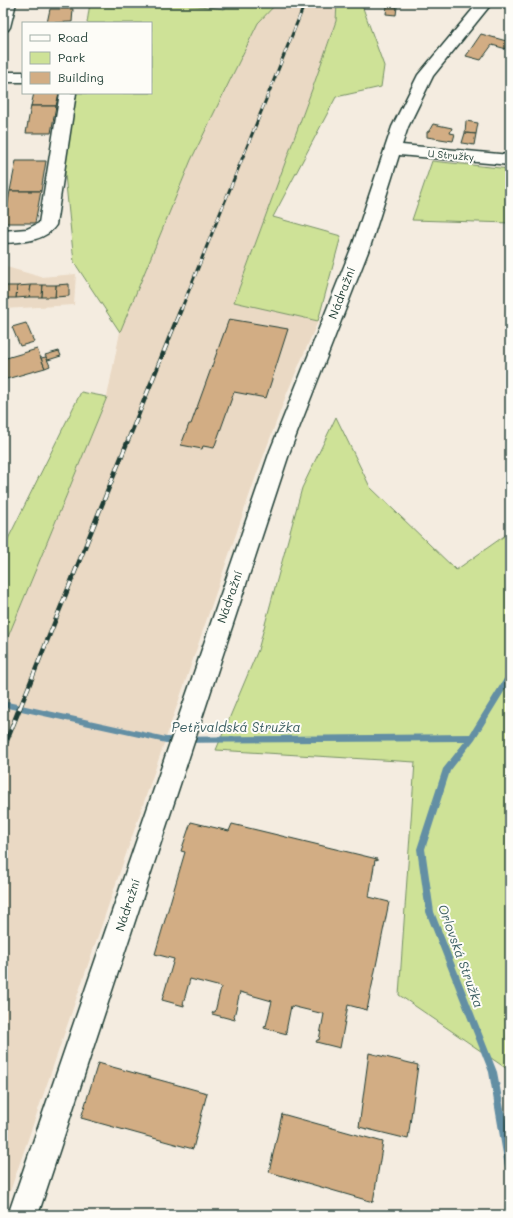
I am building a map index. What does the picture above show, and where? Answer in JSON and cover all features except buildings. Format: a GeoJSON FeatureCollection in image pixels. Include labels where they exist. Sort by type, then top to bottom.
{"type":"FeatureCollection","features":[{"type":"Feature","properties":{"kind":"street"},"geometry":{"type":"LineString","coordinates":[[3,27],[9,3]]}},
{"type":"Feature","properties":{"kind":"street","name":"Nádražní"},"geometry":{"type":"LineString","coordinates":[[23,1215],[277,459],[302,392],[362,244],[400,127],[426,75],[485,3]]}},
{"type":"Feature","properties":{"kind":"street"},"geometry":{"type":"LineString","coordinates":[[3,77],[22,77]]}},
{"type":"Feature","properties":{"kind":"street"},"geometry":{"type":"LineString","coordinates":[[3,237],[29,236],[40,232],[47,225],[68,94]]}},
{"type":"Feature","properties":{"kind":"street","name":"U Stružky"},"geometry":{"type":"LineString","coordinates":[[393,149],[510,160]]}},
{"type":"Feature","properties":{"kind":"shaded area"},"geometry":{"type":"Polygon","coordinates":[[[277,3],[337,3],[336,21],[234,302],[318,321],[287,393],[256,476],[3,1212],[3,649],[107,397],[120,332],[191,160],[258,23],[277,3]]]}},
{"type":"Feature","properties":{"kind":"shaded area"},"geometry":{"type":"Polygon","coordinates":[[[3,266],[41,277],[76,274],[74,305],[3,309],[3,266]]]}},
{"type":"Feature","properties":{"kind":"green space"},"geometry":{"type":"Polygon","coordinates":[[[90,3],[174,3],[224,9],[234,3],[277,3],[258,23],[191,160],[120,332],[74,262],[64,165],[75,94],[152,94],[152,22],[87,22],[90,3]]]}},
{"type":"Feature","properties":{"kind":"green space"},"geometry":{"type":"Polygon","coordinates":[[[337,3],[364,3],[363,8],[384,66],[381,87],[336,97],[273,217],[341,236],[318,321],[234,302],[336,21],[337,3]]]}},
{"type":"Feature","properties":{"kind":"green space"},"geometry":{"type":"Polygon","coordinates":[[[432,161],[510,169],[510,223],[412,220],[432,161]]]}},
{"type":"Feature","properties":{"kind":"green space"},"geometry":{"type":"Polygon","coordinates":[[[81,392],[107,397],[3,649],[3,549],[81,392]]]}},
{"type":"Feature","properties":{"kind":"green space"},"geometry":{"type":"Polygon","coordinates":[[[336,417],[370,487],[456,570],[510,532],[510,1071],[399,995],[415,762],[216,750],[258,650],[302,488],[336,417]]]}},
{"type":"Feature","properties":{"kind":"waterway","name":"Orlovská Stružka"},"geometry":{"type":"LineString","coordinates":[[472,737],[510,676]]}},
{"type":"Feature","properties":{"kind":"waterway","name":"Petřvaldská Stružka"},"geometry":{"type":"LineString","coordinates":[[3,704],[166,740],[472,737]]}},
{"type":"Feature","properties":{"kind":"waterway","name":"Orlovská Stružka"},"geometry":{"type":"LineString","coordinates":[[472,737],[447,769],[421,849],[430,912],[493,1072],[510,1166]]}},
{"type":"Feature","properties":{"kind":"railway"},"geometry":{"type":"LineString","coordinates":[[181,310],[305,3]]}},
{"type":"Feature","properties":{"kind":"railway"},"geometry":{"type":"LineString","coordinates":[[20,708],[181,309]]}},
{"type":"Feature","properties":{"kind":"railway"},"geometry":{"type":"LineString","coordinates":[[3,750],[20,707]]}}]}
